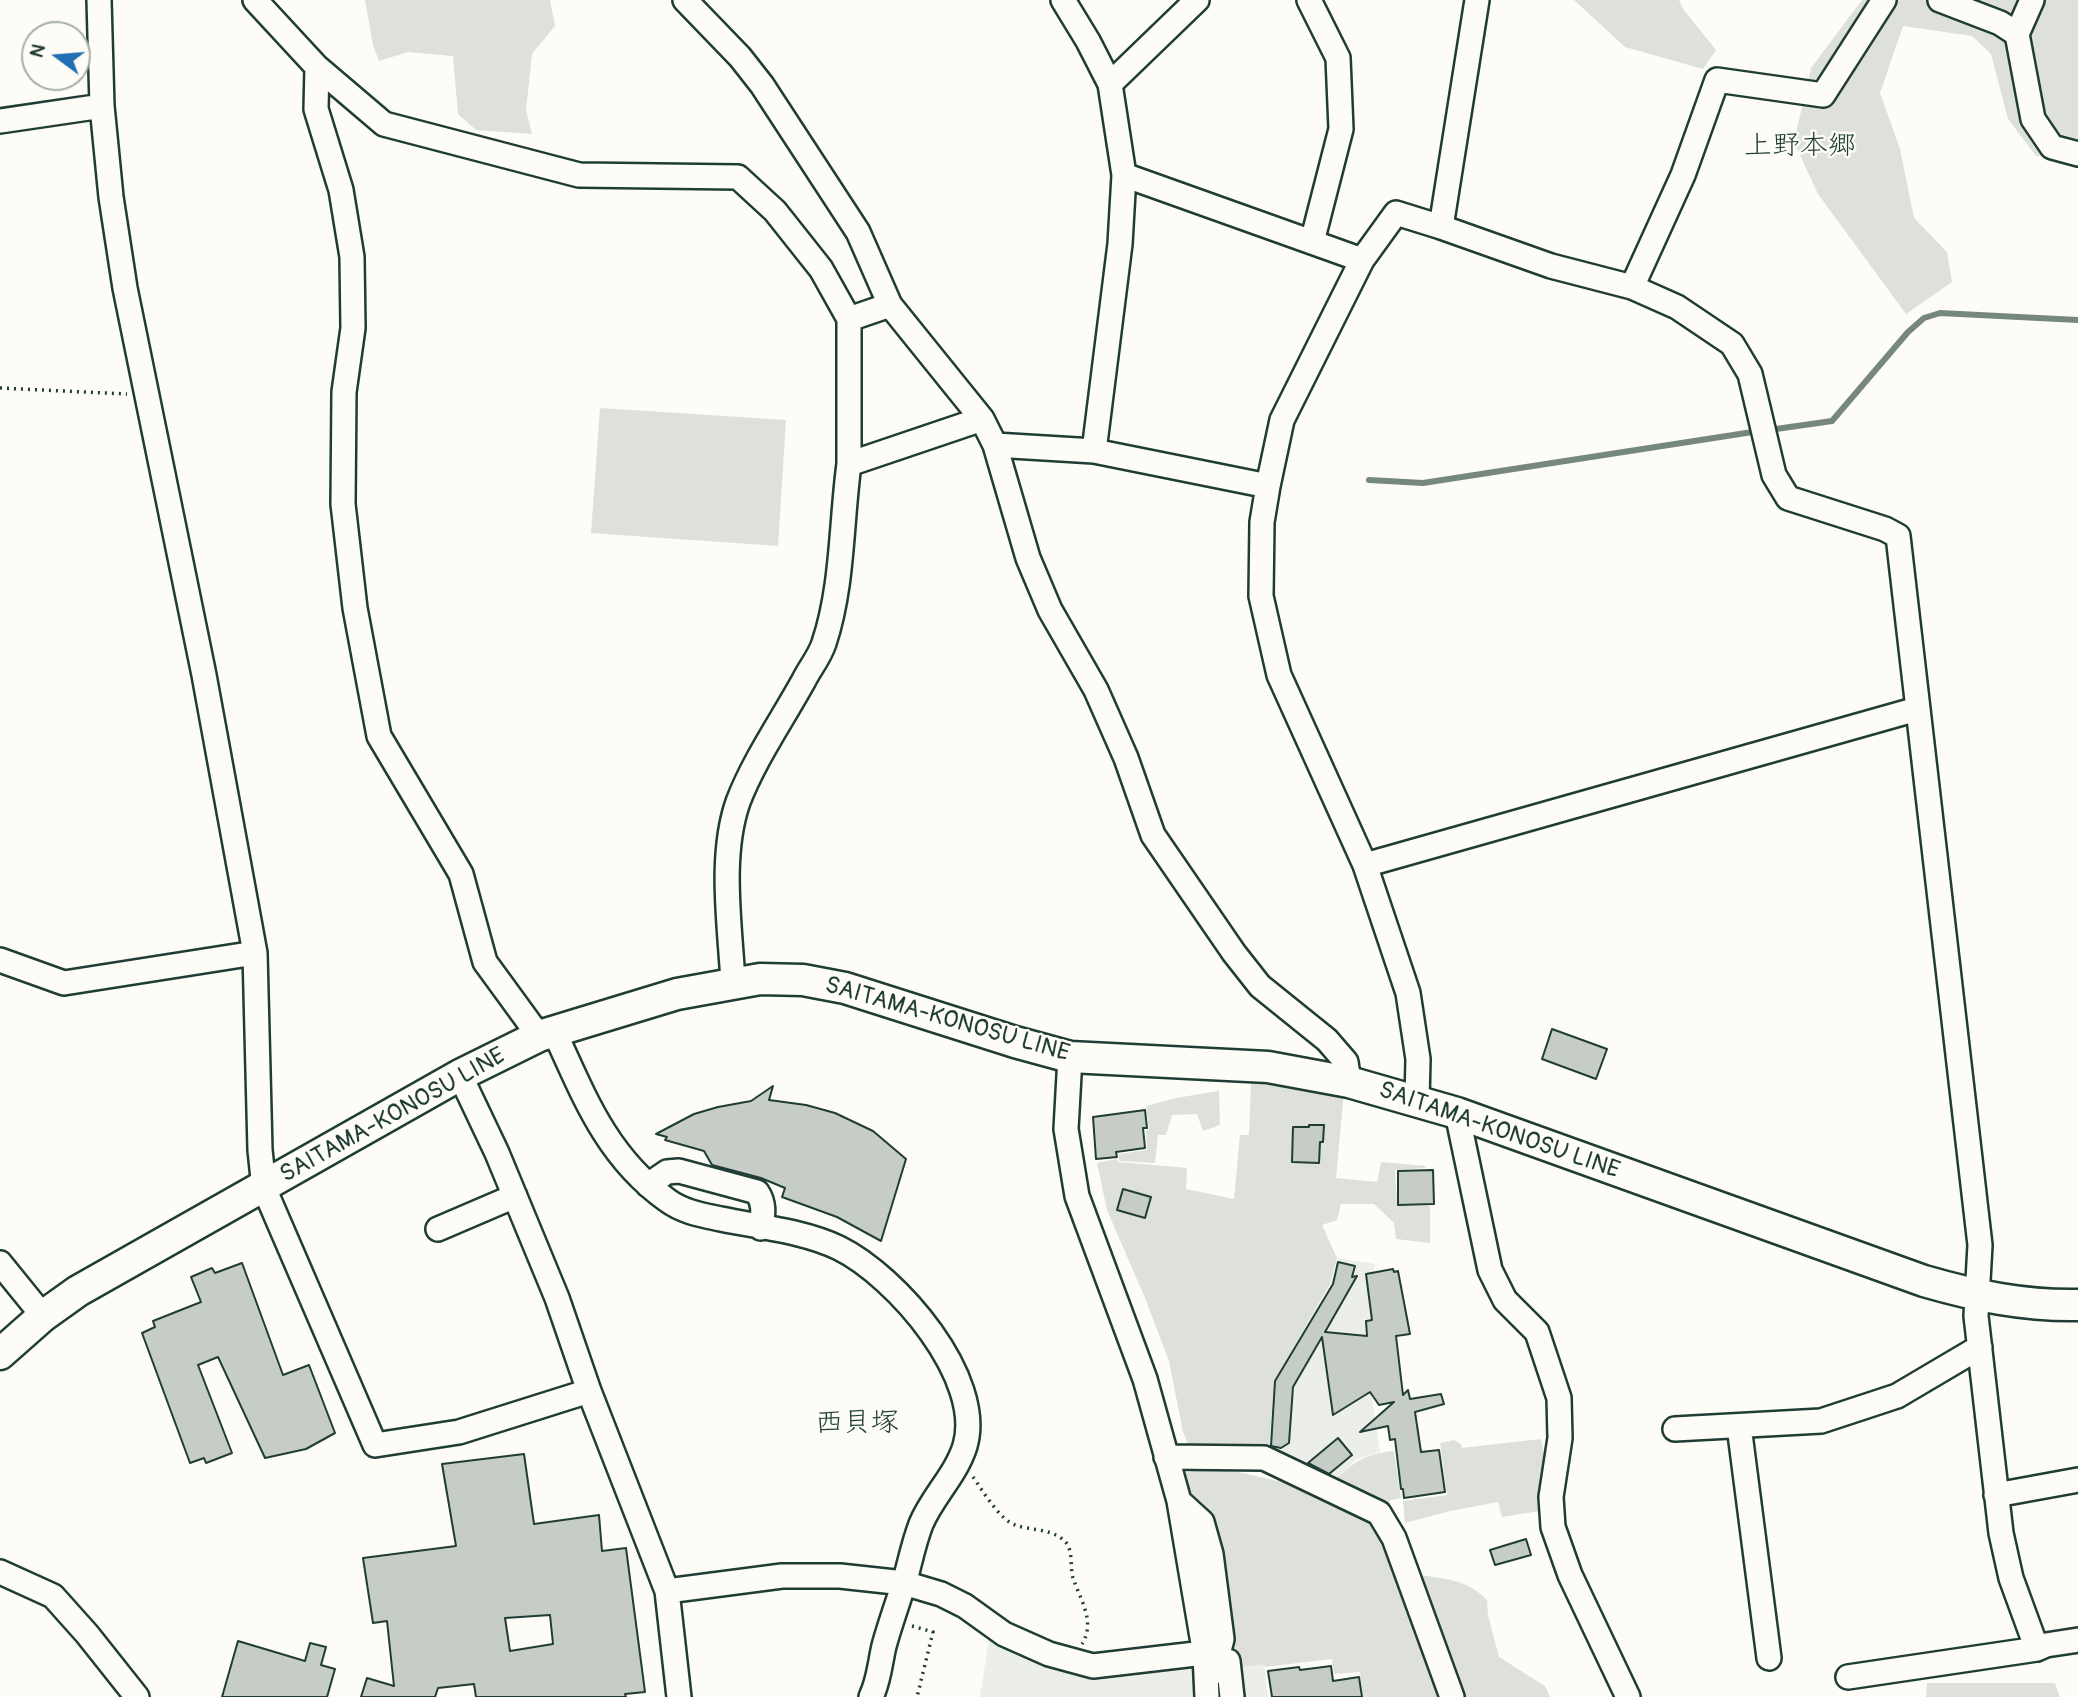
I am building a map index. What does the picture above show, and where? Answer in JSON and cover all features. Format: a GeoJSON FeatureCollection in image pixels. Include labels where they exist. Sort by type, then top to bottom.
{"type":"FeatureCollection","features":[{"type":"Feature","properties":{"kind":"main road","name":"SAITAMA-KONOSU LINE"},"geometry":{"type":"LineString","coordinates":[[0,1354],[43,1316],[78,1291],[127,1262],[264,1188],[460,1075],[547,1033],[665,997],[733,982],[782,979],[845,988],[1070,1057],[1268,1067],[1349,1082],[1457,1113],[1863,1260],[1976,1296],[2043,1306],[2078,1306]]}},
{"type":"Feature","properties":{"kind":"street"},"geometry":{"type":"LineString","coordinates":[[99,0],[102,106],[111,197],[125,288],[204,676],[255,953],[260,1150],[264,1188],[375,1445],[459,1432],[589,1391]]}},
{"type":"Feature","properties":{"kind":"street"},"geometry":{"type":"LineString","coordinates":[[255,0],[317,67],[384,124],[579,175],[738,177],[775,211],[821,269],[849,320],[849,464],[837,587],[824,645],[754,769],[738,803],[730,839],[728,885],[733,982]]}},
{"type":"Feature","properties":{"kind":"street"},"geometry":{"type":"LineString","coordinates":[[685,0],[740,57],[762,85],[858,232],[890,305],[982,419],[995,444],[1028,558],[1051,610],[1096,690],[1121,747],[1153,835],[1234,953],[1260,986],[1326,1040],[1346,1062],[1349,1082]]}},
{"type":"Feature","properties":{"kind":"street"},"geometry":{"type":"LineString","coordinates":[[1063,0],[1110,84],[1124,174],[1120,244],[1094,451]]}},
{"type":"Feature","properties":{"kind":"street"},"geometry":{"type":"LineString","coordinates":[[1110,84],[1197,0]]}},
{"type":"Feature","properties":{"kind":"street"},"geometry":{"type":"LineString","coordinates":[[1309,0],[1338,58],[1341,129],[1312,242]]}},
{"type":"Feature","properties":{"kind":"street"},"geometry":{"type":"LineString","coordinates":[[1441,227],[1478,0]]}},
{"type":"Feature","properties":{"kind":"street"},"geometry":{"type":"LineString","coordinates":[[1632,287],[1683,175],[1717,80],[1823,95],[1884,0]]}},
{"type":"Feature","properties":{"kind":"street"},"geometry":{"type":"LineString","coordinates":[[1940,0],[2000,23],[2017,34]]}},
{"type":"Feature","properties":{"kind":"street"},"geometry":{"type":"LineString","coordinates":[[2032,0],[2017,34],[2033,120],[2052,147],[2078,154]]}},
{"type":"Feature","properties":{"kind":"street"},"geometry":{"type":"LineString","coordinates":[[317,67],[316,109],[341,190],[352,257],[353,328],[344,392],[343,504],[355,608],[379,736],[461,874],[485,962],[547,1033],[603,1133],[648,1185],[683,1210],[811,1238],[838,1248],[867,1266],[910,1307],[954,1367],[964,1393],[968,1421],[965,1445],[922,1523],[871,1697]]}},
{"type":"Feature","properties":{"kind":"street"},"geometry":{"type":"LineString","coordinates":[[0,121],[102,106]]}},
{"type":"Feature","properties":{"kind":"street"},"geometry":{"type":"LineString","coordinates":[[1124,174],[1362,260]]}},
{"type":"Feature","properties":{"kind":"street"},"geometry":{"type":"LineString","coordinates":[[1417,1101],[1418,1059],[1408,993],[1365,865],[1279,675],[1261,597],[1262,522],[1282,420],[1362,260],[1396,213],[1551,267],[1632,287],[1677,307],[1732,344],[1750,374],[1774,475],[1788,498],[1898,536],[1980,1245],[1980,1278],[1976,1296],[1996,1495],[2011,1578],[2037,1649]]}},
{"type":"Feature","properties":{"kind":"street"},"geometry":{"type":"LineString","coordinates":[[849,320],[890,305]]}},
{"type":"Feature","properties":{"kind":"street"},"geometry":{"type":"LineString","coordinates":[[849,464],[982,419]]}},
{"type":"Feature","properties":{"kind":"street"},"geometry":{"type":"LineString","coordinates":[[995,444],[1094,451],[1268,486]]}},
{"type":"Feature","properties":{"kind":"street"},"geometry":{"type":"LineString","coordinates":[[1365,865],[1917,709]]}},
{"type":"Feature","properties":{"kind":"street"},"geometry":{"type":"LineString","coordinates":[[0,960],[64,982],[255,953]]}},
{"type":"Feature","properties":{"kind":"street"},"geometry":{"type":"LineString","coordinates":[[1070,1057],[1066,1129],[1077,1196],[1145,1379],[1179,1501],[1208,1669],[1193,1697]]}},
{"type":"Feature","properties":{"kind":"street"},"geometry":{"type":"LineString","coordinates":[[460,1075],[515,1196],[557,1298],[589,1391],[667,1591],[679,1697]]}},
{"type":"Feature","properties":{"kind":"street"},"geometry":{"type":"LineString","coordinates":[[1457,1113],[1490,1270],[1505,1300],[1537,1332],[1559,1398],[1560,1438],[1551,1497],[1553,1528],[1570,1575],[1628,1697]]}},
{"type":"Feature","properties":{"kind":"street"},"geometry":{"type":"LineString","coordinates":[[648,1185],[667,1172],[678,1171],[757,1192],[763,1200],[761,1227]]}},
{"type":"Feature","properties":{"kind":"street"},"geometry":{"type":"LineString","coordinates":[[438,1229],[515,1196]]}},
{"type":"Feature","properties":{"kind":"street"},"geometry":{"type":"LineString","coordinates":[[0,1263],[43,1316]]}},
{"type":"Feature","properties":{"kind":"street"},"geometry":{"type":"LineString","coordinates":[[1675,1429],[1821,1421],[1897,1396],[1980,1347]]}},
{"type":"Feature","properties":{"kind":"street"},"geometry":{"type":"LineString","coordinates":[[1740,1426],[1769,1658]]}},
{"type":"Feature","properties":{"kind":"street"},"geometry":{"type":"LineString","coordinates":[[1166,1457],[1264,1458],[1379,1513],[1394,1538],[1452,1697]]}},
{"type":"Feature","properties":{"kind":"street"},"geometry":{"type":"LineString","coordinates":[[1996,1495],[2078,1480]]}},
{"type":"Feature","properties":{"kind":"street"},"geometry":{"type":"LineString","coordinates":[[0,1572],[53,1596],[137,1697]]}},
{"type":"Feature","properties":{"kind":"street"},"geometry":{"type":"LineString","coordinates":[[667,1591],[782,1576],[840,1576],[904,1583],[941,1594],[965,1606],[1004,1634],[1049,1654],[1093,1666],[1208,1669],[1228,1661],[1232,1697]]}},
{"type":"Feature","properties":{"kind":"street"},"geometry":{"type":"LineString","coordinates":[[1848,1677],[2037,1649],[2078,1640]]}},
{"type":"Feature","properties":{"kind":"path"},"geometry":{"type":"LineString","coordinates":[[0,388],[146,395]]}},
{"type":"Feature","properties":{"kind":"path"},"geometry":{"type":"LineString","coordinates":[[958,1462],[969,1472],[1002,1518],[1013,1525],[1060,1536],[1068,1544],[1073,1576],[1086,1612],[1088,1628],[1085,1641],[1071,1660]]}},
{"type":"Feature","properties":{"kind":"path"},"geometry":{"type":"LineString","coordinates":[[892,1621],[933,1632],[917,1697]]}},
{"type":"Feature","properties":{"kind":"shaded area"},"geometry":{"type":"Polygon","coordinates":[[[365,0],[550,0],[555,26],[532,54],[526,110],[532,134],[476,130],[458,114],[453,56],[408,52],[379,61],[373,45],[365,0]]]}},
{"type":"Feature","properties":{"kind":"shaded area"},"geometry":{"type":"Polygon","coordinates":[[[1574,0],[1679,0],[1683,9],[1716,50],[1703,69],[1625,47],[1574,0]]]}},
{"type":"Feature","properties":{"kind":"shaded area"},"geometry":{"type":"Polygon","coordinates":[[[1862,0],[2078,0],[2078,154],[2036,156],[2008,119],[1991,54],[1972,36],[1903,26],[1880,93],[1900,149],[1914,218],[1947,252],[1952,282],[1906,314],[1818,194],[1794,142],[1811,68],[1862,0]]]}},
{"type":"Feature","properties":{"kind":"shaded area"},"geometry":{"type":"Polygon","coordinates":[[[600,408],[786,420],[778,546],[591,533],[600,408]]]}},
{"type":"Feature","properties":{"kind":"shaded area"},"geometry":{"type":"Polygon","coordinates":[[[1251,1082],[1288,1083],[1344,1092],[1336,1178],[1377,1182],[1381,1162],[1426,1166],[1395,1170],[1397,1206],[1430,1206],[1430,1243],[1396,1239],[1394,1223],[1374,1204],[1341,1204],[1337,1220],[1322,1225],[1337,1258],[1330,1284],[1274,1381],[1269,1450],[1188,1444],[1183,1432],[1169,1361],[1107,1210],[1097,1163],[1117,1159],[1118,1162],[1187,1168],[1186,1189],[1234,1199],[1240,1135],[1249,1135],[1251,1082]]]}},
{"type":"Feature","properties":{"kind":"shaded area"},"geometry":{"type":"Polygon","coordinates":[[[1219,1091],[1220,1125],[1203,1131],[1197,1114],[1172,1115],[1166,1135],[1158,1135],[1155,1163],[1119,1161],[1119,1154],[1147,1150],[1146,1131],[1149,1129],[1146,1106],[1219,1091]]]}},
{"type":"Feature","properties":{"kind":"shaded area"},"geometry":{"type":"Polygon","coordinates":[[[1338,1258],[1375,1264],[1371,1286],[1375,1300],[1369,1301],[1371,1318],[1365,1319],[1365,1354],[1380,1452],[1357,1459],[1335,1480],[1269,1450],[1274,1381],[1331,1284],[1338,1258]]]}},
{"type":"Feature","properties":{"kind":"shaded area"},"geometry":{"type":"Polygon","coordinates":[[[1541,1439],[1544,1454],[1541,1481],[1546,1510],[1502,1517],[1498,1502],[1405,1523],[1403,1501],[1447,1495],[1440,1443],[1454,1440],[1461,1444],[1462,1448],[1541,1439]]]}},
{"type":"Feature","properties":{"kind":"shaded area"},"geometry":{"type":"Polygon","coordinates":[[[1394,1451],[1401,1498],[1390,1500],[1387,1506],[1335,1480],[1361,1460],[1375,1454],[1394,1451]]]}},
{"type":"Feature","properties":{"kind":"shaded area"},"geometry":{"type":"Polygon","coordinates":[[[1202,1469],[1237,1472],[1292,1484],[1369,1524],[1386,1550],[1442,1697],[1363,1697],[1360,1672],[1334,1674],[1332,1659],[1236,1668],[1214,1524],[1203,1503],[1183,1490],[1185,1473],[1202,1469]]]}},
{"type":"Feature","properties":{"kind":"shaded area"},"geometry":{"type":"Polygon","coordinates":[[[1417,1575],[1464,1584],[1480,1593],[1487,1600],[1488,1615],[1499,1657],[1545,1686],[1550,1697],[1465,1697],[1417,1575]]]}},
{"type":"Feature","properties":{"kind":"shaded area"},"geometry":{"type":"Polygon","coordinates":[[[990,1631],[1065,1667],[1232,1644],[1264,1664],[1268,1697],[980,1697],[990,1631]]]}},
{"type":"Feature","properties":{"kind":"shaded area"},"geometry":{"type":"Polygon","coordinates":[[[1927,1683],[2055,1683],[2060,1697],[1926,1697],[1927,1683]]]}},
{"type":"Feature","properties":{"kind":"building"},"geometry":{"type":"Polygon","coordinates":[[[1552,1029],[1607,1049],[1596,1079],[1542,1059],[1552,1029]]]}},
{"type":"Feature","properties":{"kind":"building"},"geometry":{"type":"Polygon","coordinates":[[[773,1086],[769,1100],[806,1105],[835,1113],[873,1131],[906,1159],[881,1241],[837,1217],[782,1197],[785,1188],[761,1178],[712,1165],[704,1151],[665,1140],[667,1137],[656,1134],[694,1114],[751,1101],[773,1086]]]}},
{"type":"Feature","properties":{"kind":"building"},"geometry":{"type":"Polygon","coordinates":[[[1145,1110],[1145,1148],[1116,1152],[1117,1157],[1096,1159],[1093,1117],[1145,1110]]]}},
{"type":"Feature","properties":{"kind":"building"},"geometry":{"type":"Polygon","coordinates":[[[1324,1125],[1319,1163],[1292,1162],[1293,1127],[1324,1125]]]}},
{"type":"Feature","properties":{"kind":"building"},"geometry":{"type":"Polygon","coordinates":[[[1433,1170],[1434,1204],[1398,1205],[1398,1171],[1433,1170]]]}},
{"type":"Feature","properties":{"kind":"building"},"geometry":{"type":"Polygon","coordinates":[[[1123,1189],[1151,1197],[1145,1218],[1117,1210],[1123,1189]]]}},
{"type":"Feature","properties":{"kind":"building"},"geometry":{"type":"Polygon","coordinates":[[[1338,1262],[1355,1266],[1352,1277],[1357,1276],[1325,1332],[1367,1336],[1366,1321],[1372,1320],[1366,1274],[1393,1269],[1394,1272],[1398,1271],[1410,1334],[1396,1336],[1403,1395],[1408,1390],[1410,1399],[1441,1394],[1444,1404],[1415,1412],[1421,1452],[1439,1450],[1445,1492],[1404,1498],[1395,1439],[1390,1440],[1388,1426],[1360,1432],[1394,1402],[1379,1405],[1370,1392],[1333,1415],[1322,1337],[1293,1387],[1289,1443],[1281,1448],[1271,1446],[1275,1381],[1333,1284],[1338,1262]]]}},
{"type":"Feature","properties":{"kind":"building"},"geometry":{"type":"Polygon","coordinates":[[[242,1263],[283,1375],[309,1365],[335,1433],[306,1449],[265,1458],[218,1357],[198,1365],[232,1453],[206,1463],[204,1458],[190,1463],[142,1333],[155,1327],[153,1321],[201,1302],[191,1277],[212,1268],[215,1273],[242,1263]]]}},
{"type":"Feature","properties":{"kind":"building"},"geometry":{"type":"Polygon","coordinates":[[[1338,1438],[1352,1455],[1329,1474],[1308,1463],[1338,1438]]]}},
{"type":"Feature","properties":{"kind":"building"},"geometry":{"type":"Polygon","coordinates":[[[524,1454],[534,1524],[599,1515],[602,1551],[626,1548],[645,1692],[625,1694],[626,1697],[476,1697],[474,1684],[438,1688],[435,1697],[361,1697],[367,1678],[394,1686],[387,1621],[373,1623],[363,1558],[456,1546],[442,1464],[524,1454]],[[550,1615],[505,1618],[510,1651],[553,1644],[550,1615]]]}},
{"type":"Feature","properties":{"kind":"building"},"geometry":{"type":"Polygon","coordinates":[[[1526,1539],[1531,1555],[1495,1565],[1490,1550],[1526,1539]]]}},
{"type":"Feature","properties":{"kind":"building"},"geometry":{"type":"Polygon","coordinates":[[[238,1641],[305,1661],[310,1643],[326,1647],[321,1665],[335,1669],[327,1697],[222,1697],[238,1641]]]}},
{"type":"Feature","properties":{"kind":"building"},"geometry":{"type":"Polygon","coordinates":[[[1331,1666],[1333,1681],[1359,1677],[1362,1697],[1272,1697],[1268,1671],[1331,1666]]]}},
{"type":"Feature","properties":{"kind":"waterway"},"geometry":{"type":"LineString","coordinates":[[1769,430],[1832,421],[1908,332],[1924,318],[1940,313],[2078,320]]}},
{"type":"Feature","properties":{"kind":"waterway"},"geometry":{"type":"LineString","coordinates":[[1369,480],[1423,483],[1759,431]]}},
{"type":"Feature","properties":{"kind":"district","name":"上野本郷"},"geometry":{"type":"Point","coordinates":[1800,147]}},
{"type":"Feature","properties":{"kind":"district","name":"西貝塚"},"geometry":{"type":"Point","coordinates":[857,1424]}}]}
